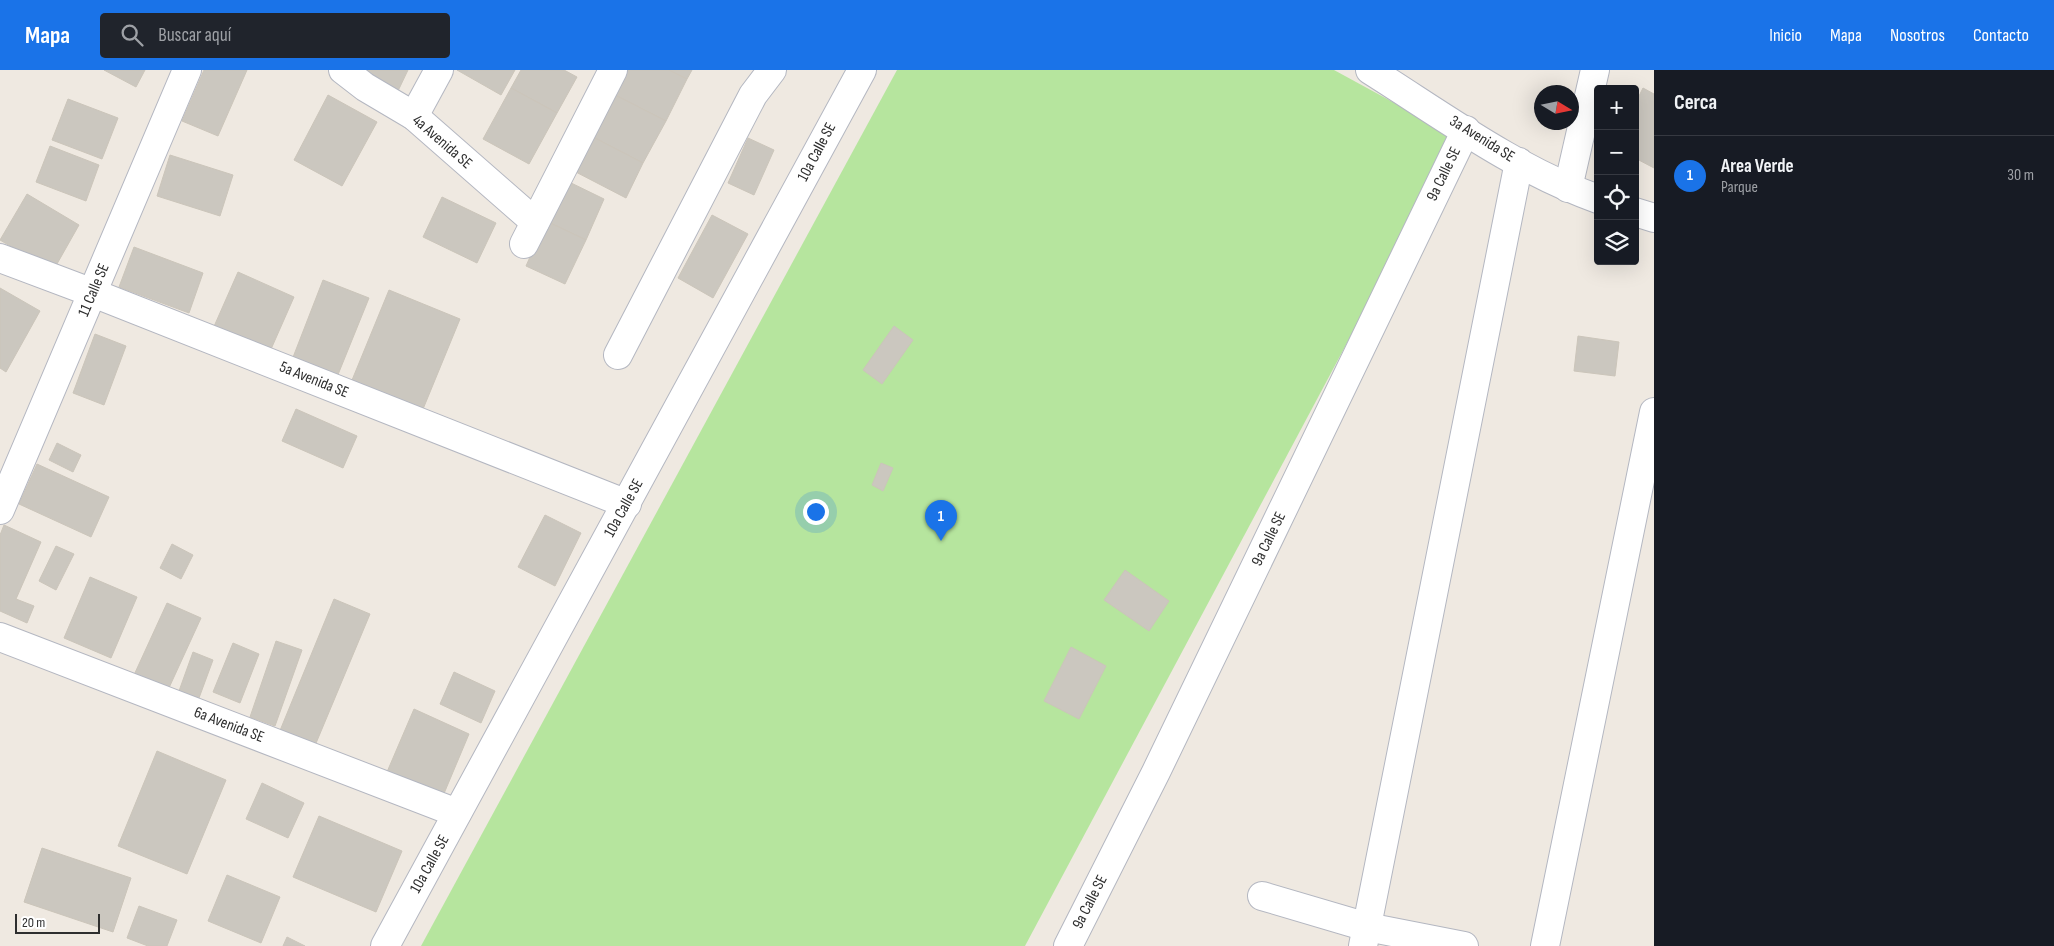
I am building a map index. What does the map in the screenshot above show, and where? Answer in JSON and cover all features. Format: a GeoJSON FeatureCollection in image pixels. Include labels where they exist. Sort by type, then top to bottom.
{"type":"FeatureCollection","features":[{"type":"Feature","properties":{"kind":"street","name":"11 Calle SE"},"geometry":{"type":"LineString","coordinates":[[0,510],[186,70]]}},
{"type":"Feature","properties":{"kind":"street","name":"4a Avenida SE"},"geometry":{"type":"LineString","coordinates":[[343,70],[365,87],[414,116],[529,233],[613,70]]}},
{"type":"Feature","properties":{"kind":"street"},"geometry":{"type":"LineString","coordinates":[[414,116],[439,70]]}},
{"type":"Feature","properties":{"kind":"street"},"geometry":{"type":"LineString","coordinates":[[618,355],[752,95],[772,70]]}},
{"type":"Feature","properties":{"kind":"street","name":"10a Calle SE"},"geometry":{"type":"LineString","coordinates":[[385,946],[862,70]]}},
{"type":"Feature","properties":{"kind":"street","name":"3a Avenida SE"},"geometry":{"type":"LineString","coordinates":[[1370,70],[1519,162],[1568,188],[1594,198]]}},
{"type":"Feature","properties":{"kind":"street"},"geometry":{"type":"LineString","coordinates":[[1568,188],[1595,70]]}},
{"type":"Feature","properties":{"kind":"street","name":"9a Calle SE"},"geometry":{"type":"LineString","coordinates":[[1068,946],[1156,772],[1466,130]]}},
{"type":"Feature","properties":{"kind":"street"},"geometry":{"type":"LineString","coordinates":[[1365,937],[1519,162]]}},
{"type":"Feature","properties":{"kind":"street"},"geometry":{"type":"LineString","coordinates":[[1639,213],[1654,218]]}},
{"type":"Feature","properties":{"kind":"street","name":"5a Avenida SE"},"geometry":{"type":"LineString","coordinates":[[0,258],[627,504]]}},
{"type":"Feature","properties":{"kind":"street"},"geometry":{"type":"LineString","coordinates":[[1545,946],[1654,412]]}},
{"type":"Feature","properties":{"kind":"street","name":"6a Avenida SE"},"geometry":{"type":"LineString","coordinates":[[0,637],[457,813]]}},
{"type":"Feature","properties":{"kind":"street"},"geometry":{"type":"LineString","coordinates":[[1262,896],[1365,937],[1464,946]]}},
{"type":"Feature","properties":{"kind":"green space"},"geometry":{"type":"Polygon","coordinates":[[[897,70],[1334,70],[1457,137],[1025,946],[421,946],[897,70]]]}},
{"type":"Feature","properties":{"kind":"building"},"geometry":{"type":"Polygon","coordinates":[[[104,70],[145,70],[136,87],[104,70]]]}},
{"type":"Feature","properties":{"kind":"building"},"geometry":{"type":"Polygon","coordinates":[[[204,70],[247,70],[218,136],[182,121],[204,70]]]}},
{"type":"Feature","properties":{"kind":"building"},"geometry":{"type":"Polygon","coordinates":[[[352,70],[408,70],[397,93],[352,70]]]}},
{"type":"Feature","properties":{"kind":"building"},"geometry":{"type":"Polygon","coordinates":[[[457,70],[515,70],[501,95],[457,70]]]}},
{"type":"Feature","properties":{"kind":"building"},"geometry":{"type":"Polygon","coordinates":[[[521,70],[564,70],[577,77],[557,113],[511,88],[521,70]]]}},
{"type":"Feature","properties":{"kind":"building"},"geometry":{"type":"Polygon","coordinates":[[[623,70],[669,70],[687,79],[666,121],[611,93],[623,70]]]}},
{"type":"Feature","properties":{"kind":"building"},"geometry":{"type":"Polygon","coordinates":[[[669,70],[692,70],[687,79],[669,70]]]}},
{"type":"Feature","properties":{"kind":"building"},"geometry":{"type":"Polygon","coordinates":[[[511,88],[557,113],[529,164],[483,139],[511,88]]]}},
{"type":"Feature","properties":{"kind":"building"},"geometry":{"type":"Polygon","coordinates":[[[1643,88],[1654,94],[1654,168],[1639,160],[1639,96],[1643,88]]]}},
{"type":"Feature","properties":{"kind":"building"},"geometry":{"type":"Polygon","coordinates":[[[611,93],[666,121],[643,163],[589,135],[611,93]]]}},
{"type":"Feature","properties":{"kind":"building"},"geometry":{"type":"Polygon","coordinates":[[[328,95],[377,122],[342,186],[294,160],[328,95]]]}},
{"type":"Feature","properties":{"kind":"building"},"geometry":{"type":"Polygon","coordinates":[[[68,99],[118,118],[102,159],[52,140],[68,99]]]}},
{"type":"Feature","properties":{"kind":"building"},"geometry":{"type":"Polygon","coordinates":[[[589,135],[643,163],[626,198],[572,170],[589,135]]]}},
{"type":"Feature","properties":{"kind":"building"},"geometry":{"type":"Polygon","coordinates":[[[748,138],[774,150],[754,195],[728,183],[748,138]]]}},
{"type":"Feature","properties":{"kind":"building"},"geometry":{"type":"Polygon","coordinates":[[[50,146],[99,165],[86,201],[36,182],[50,146]]]}},
{"type":"Feature","properties":{"kind":"building"},"geometry":{"type":"Polygon","coordinates":[[[170,155],[233,175],[220,216],[157,196],[170,155]]]}},
{"type":"Feature","properties":{"kind":"building"},"geometry":{"type":"Polygon","coordinates":[[[565,180],[604,199],[586,240],[546,221],[565,180]]]}},
{"type":"Feature","properties":{"kind":"building"},"geometry":{"type":"Polygon","coordinates":[[[27,194],[79,225],[53,271],[0,240],[27,194]]]}},
{"type":"Feature","properties":{"kind":"building"},"geometry":{"type":"Polygon","coordinates":[[[442,197],[496,223],[477,263],[423,237],[442,197]]]}},
{"type":"Feature","properties":{"kind":"building"},"geometry":{"type":"Polygon","coordinates":[[[712,215],[748,234],[713,298],[678,278],[712,215]]]}},
{"type":"Feature","properties":{"kind":"building"},"geometry":{"type":"Polygon","coordinates":[[[546,221],[586,240],[565,284],[526,266],[546,221]]]}},
{"type":"Feature","properties":{"kind":"building"},"geometry":{"type":"Polygon","coordinates":[[[134,247],[203,273],[189,313],[119,287],[134,247]]]}},
{"type":"Feature","properties":{"kind":"building"},"geometry":{"type":"Polygon","coordinates":[[[238,272],[294,297],[268,356],[212,331],[238,272]]]}},
{"type":"Feature","properties":{"kind":"building"},"geometry":{"type":"Polygon","coordinates":[[[323,280],[369,298],[335,382],[290,365],[323,280]]]}},
{"type":"Feature","properties":{"kind":"building"},"geometry":{"type":"Polygon","coordinates":[[[0,288],[40,311],[6,372],[0,368],[0,288]]]}},
{"type":"Feature","properties":{"kind":"building"},"geometry":{"type":"Polygon","coordinates":[[[389,290],[460,319],[421,414],[350,385],[389,290]]]}},
{"type":"Feature","properties":{"kind":"building"},"geometry":{"type":"Polygon","coordinates":[[[894,326],[913,340],[882,384],[863,370],[894,326]]]}},
{"type":"Feature","properties":{"kind":"building"},"geometry":{"type":"Polygon","coordinates":[[[95,334],[126,346],[104,405],[73,393],[95,334]]]}},
{"type":"Feature","properties":{"kind":"building"},"geometry":{"type":"Polygon","coordinates":[[[1578,336],[1619,342],[1615,376],[1574,371],[1578,336]]]}},
{"type":"Feature","properties":{"kind":"building"},"geometry":{"type":"Polygon","coordinates":[[[296,409],[357,436],[343,468],[282,441],[296,409]]]}},
{"type":"Feature","properties":{"kind":"building"},"geometry":{"type":"Polygon","coordinates":[[[57,443],[81,455],[73,472],[49,460],[57,443]]]}},
{"type":"Feature","properties":{"kind":"building"},"geometry":{"type":"Polygon","coordinates":[[[881,463],[893,468],[883,491],[872,485],[881,463]]]}},
{"type":"Feature","properties":{"kind":"building"},"geometry":{"type":"Polygon","coordinates":[[[37,464],[109,497],[91,537],[19,504],[37,464]]]}},
{"type":"Feature","properties":{"kind":"building"},"geometry":{"type":"Polygon","coordinates":[[[545,515],[581,533],[555,586],[518,567],[545,515]]]}},
{"type":"Feature","properties":{"kind":"building"},"geometry":{"type":"Polygon","coordinates":[[[4,525],[41,542],[16,599],[34,606],[27,623],[0,611],[0,535],[4,525]]]}},
{"type":"Feature","properties":{"kind":"building"},"geometry":{"type":"Polygon","coordinates":[[[172,544],[193,555],[181,579],[160,568],[172,544]]]}},
{"type":"Feature","properties":{"kind":"building"},"geometry":{"type":"Polygon","coordinates":[[[56,546],[74,554],[56,590],[39,581],[56,546]]]}},
{"type":"Feature","properties":{"kind":"building"},"geometry":{"type":"Polygon","coordinates":[[[1125,570],[1169,601],[1149,631],[1104,600],[1125,570]]]}},
{"type":"Feature","properties":{"kind":"building"},"geometry":{"type":"Polygon","coordinates":[[[90,577],[137,597],[111,658],[64,638],[90,577]]]}},
{"type":"Feature","properties":{"kind":"building"},"geometry":{"type":"Polygon","coordinates":[[[334,599],[370,614],[314,748],[279,733],[334,599]]]}},
{"type":"Feature","properties":{"kind":"building"},"geometry":{"type":"Polygon","coordinates":[[[167,603],[201,618],[168,690],[134,675],[167,603]]]}},
{"type":"Feature","properties":{"kind":"building"},"geometry":{"type":"Polygon","coordinates":[[[276,641],[302,650],[275,726],[250,717],[276,641]]]}},
{"type":"Feature","properties":{"kind":"building"},"geometry":{"type":"Polygon","coordinates":[[[233,643],[259,654],[240,703],[213,692],[233,643]]]}},
{"type":"Feature","properties":{"kind":"building"},"geometry":{"type":"Polygon","coordinates":[[[1071,647],[1106,666],[1079,719],[1044,701],[1071,647]]]}},
{"type":"Feature","properties":{"kind":"building"},"geometry":{"type":"Polygon","coordinates":[[[193,652],[213,660],[199,698],[179,691],[193,652]]]}},
{"type":"Feature","properties":{"kind":"building"},"geometry":{"type":"Polygon","coordinates":[[[454,672],[495,691],[481,723],[440,704],[454,672]]]}},
{"type":"Feature","properties":{"kind":"building"},"geometry":{"type":"Polygon","coordinates":[[[414,709],[469,734],[440,803],[384,779],[414,709]]]}},
{"type":"Feature","properties":{"kind":"building"},"geometry":{"type":"Polygon","coordinates":[[[157,751],[226,780],[187,874],[118,846],[157,751]]]}},
{"type":"Feature","properties":{"kind":"building"},"geometry":{"type":"Polygon","coordinates":[[[262,783],[304,803],[288,838],[246,819],[262,783]]]}},
{"type":"Feature","properties":{"kind":"building"},"geometry":{"type":"Polygon","coordinates":[[[319,816],[402,851],[376,912],[293,877],[319,816]]]}},
{"type":"Feature","properties":{"kind":"building"},"geometry":{"type":"Polygon","coordinates":[[[42,848],[131,878],[113,932],[24,902],[42,848]]]}},
{"type":"Feature","properties":{"kind":"building"},"geometry":{"type":"Polygon","coordinates":[[[227,875],[280,897],[261,943],[208,921],[227,875]]]}},
{"type":"Feature","properties":{"kind":"building"},"geometry":{"type":"Polygon","coordinates":[[[139,906],[177,920],[167,946],[148,946],[127,938],[139,906]]]}},
{"type":"Feature","properties":{"kind":"building"},"geometry":{"type":"Polygon","coordinates":[[[287,937],[305,946],[283,946],[287,937]]]}},
{"type":"Feature","properties":{"kind":"place","name":"Area Verde"},"geometry":{"type":"Point","coordinates":[941,541]}}]}
